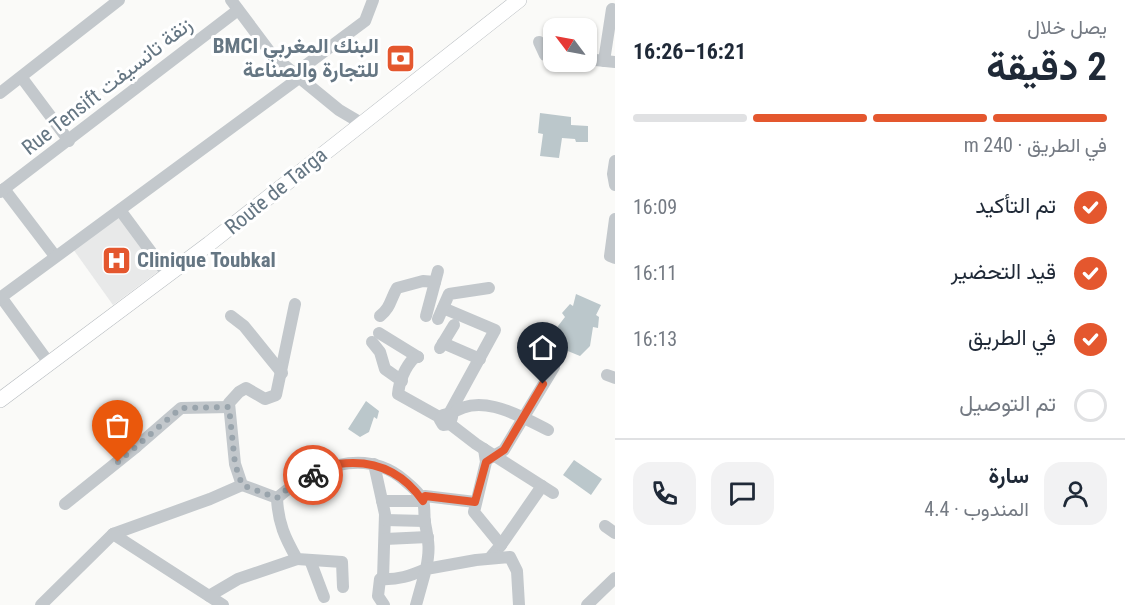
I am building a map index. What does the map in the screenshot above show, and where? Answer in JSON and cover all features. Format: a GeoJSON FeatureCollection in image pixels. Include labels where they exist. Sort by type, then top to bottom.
{"type":"FeatureCollection","features":[{"type":"Feature","properties":{"kind":"main road","name":"Route de Targa"},"geometry":{"type":"LineString","coordinates":[[0,400],[168,275],[519,0]]}},
{"type":"Feature","properties":{"kind":"street"},"geometry":{"type":"LineString","coordinates":[[0,93],[119,0]]}},
{"type":"Feature","properties":{"kind":"street"},"geometry":{"type":"LineString","coordinates":[[49,363],[0,298],[120,210],[365,21],[373,0]]}},
{"type":"Feature","properties":{"kind":"street"},"geometry":{"type":"LineString","coordinates":[[235,5],[265,47],[296,76],[339,110],[361,123]]}},
{"type":"Feature","properties":{"kind":"street","name":"Rue Tensift زنقة تانسيفت"},"geometry":{"type":"LineString","coordinates":[[2,191],[69,141],[235,5]]}},
{"type":"Feature","properties":{"kind":"street"},"geometry":{"type":"LineString","coordinates":[[610,61],[612,9]]}},
{"type":"Feature","properties":{"kind":"street"},"geometry":{"type":"LineString","coordinates":[[539,42],[543,51]]}},
{"type":"Feature","properties":{"kind":"street"},"geometry":{"type":"LineString","coordinates":[[22,78],[69,141]]}},
{"type":"Feature","properties":{"kind":"street"},"geometry":{"type":"LineString","coordinates":[[615,161],[613,174],[615,185]]}},
{"type":"Feature","properties":{"kind":"street"},"geometry":{"type":"LineString","coordinates":[[2,191],[56,256]]}},
{"type":"Feature","properties":{"kind":"street"},"geometry":{"type":"LineString","coordinates":[[120,210],[168,275]]}},
{"type":"Feature","properties":{"kind":"street"},"geometry":{"type":"LineString","coordinates":[[615,219],[610,256],[615,258]]}},
{"type":"Feature","properties":{"kind":"street"},"geometry":{"type":"LineString","coordinates":[[380,316],[390,308],[393,295],[398,288],[437,276],[436,314]]}},
{"type":"Feature","properties":{"kind":"street"},"geometry":{"type":"LineString","coordinates":[[436,314],[449,294],[489,288]]}},
{"type":"Feature","properties":{"kind":"street"},"geometry":{"type":"LineString","coordinates":[[242,485],[235,464],[229,403],[246,388],[265,399],[276,395],[295,304]]}},
{"type":"Feature","properties":{"kind":"street"},"geometry":{"type":"LineString","coordinates":[[436,314],[495,330],[447,418]]}},
{"type":"Feature","properties":{"kind":"street"},"geometry":{"type":"LineString","coordinates":[[231,316],[244,327],[282,373]]}},
{"type":"Feature","properties":{"kind":"street"},"geometry":{"type":"LineString","coordinates":[[454,325],[442,345],[480,359]]}},
{"type":"Feature","properties":{"kind":"street"},"geometry":{"type":"LineString","coordinates":[[402,381],[385,369],[376,338],[418,357],[407,365],[398,394],[447,418],[488,455],[547,489],[490,558]]}},
{"type":"Feature","properties":{"kind":"street"},"geometry":{"type":"LineString","coordinates":[[488,455],[504,450],[554,367]]}},
{"type":"Feature","properties":{"kind":"street"},"geometry":{"type":"LineString","coordinates":[[447,418],[457,410],[471,406],[495,406],[548,430]]}},
{"type":"Feature","properties":{"kind":"street"},"geometry":{"type":"LineString","coordinates":[[65,504],[181,408],[229,407]]}},
{"type":"Feature","properties":{"kind":"street"},"geometry":{"type":"LineString","coordinates":[[107,411],[136,447]]}},
{"type":"Feature","properties":{"kind":"street"},"geometry":{"type":"LineString","coordinates":[[488,455],[474,512],[501,545]]}},
{"type":"Feature","properties":{"kind":"street"},"geometry":{"type":"LineString","coordinates":[[277,498],[293,484],[336,464],[374,464],[399,476],[415,489],[423,501],[428,537],[430,555],[416,605]]}},
{"type":"Feature","properties":{"kind":"street"},"geometry":{"type":"LineString","coordinates":[[374,464],[385,520],[383,579]]}},
{"type":"Feature","properties":{"kind":"street"},"geometry":{"type":"LineString","coordinates":[[48,603],[113,534],[242,485],[277,498]]}},
{"type":"Feature","properties":{"kind":"street"},"geometry":{"type":"LineString","coordinates":[[423,501],[425,496],[475,502]]}},
{"type":"Feature","properties":{"kind":"street"},"geometry":{"type":"LineString","coordinates":[[277,498],[283,534],[297,559]]}},
{"type":"Feature","properties":{"kind":"street"},"geometry":{"type":"LineString","coordinates":[[382,501],[423,501]]}},
{"type":"Feature","properties":{"kind":"street"},"geometry":{"type":"LineString","coordinates":[[385,520],[425,521]]}},
{"type":"Feature","properties":{"kind":"street"},"geometry":{"type":"LineString","coordinates":[[113,534],[223,605]]}},
{"type":"Feature","properties":{"kind":"street"},"geometry":{"type":"LineString","coordinates":[[385,540],[428,537]]}},
{"type":"Feature","properties":{"kind":"street"},"geometry":{"type":"LineString","coordinates":[[384,605],[378,596],[380,579],[407,578],[426,569],[490,558],[510,557],[517,571],[519,605]]}},
{"type":"Feature","properties":{"kind":"street"},"geometry":{"type":"LineString","coordinates":[[209,596],[238,579],[297,559],[342,562],[343,587]]}},
{"type":"Feature","properties":{"kind":"street"},"geometry":{"type":"LineString","coordinates":[[310,560],[324,597]]}},
{"type":"Feature","properties":{"kind":"street"},"geometry":{"type":"LineString","coordinates":[[587,605],[615,578]]}},
{"type":"Feature","properties":{"kind":"shaded area"},"geometry":{"type":"Polygon","coordinates":[[[540,113],[571,117],[571,125],[588,126],[588,142],[576,142],[575,139],[562,138],[559,158],[540,156],[543,134],[538,133],[540,113]]]}},
{"type":"Feature","properties":{"kind":"shaded area","name":"Clinique Toubkal"},"geometry":{"type":"Polygon","coordinates":[[[120,215],[160,270],[113,305],[73,249],[120,215]]]}},
{"type":"Feature","properties":{"kind":"shaded area"},"geometry":{"type":"Polygon","coordinates":[[[576,294],[601,305],[596,315],[599,317],[598,328],[593,327],[590,346],[580,356],[553,345],[555,330],[565,317],[562,313],[570,304],[573,306],[576,294]]]}},
{"type":"Feature","properties":{"kind":"shaded area"},"geometry":{"type":"Polygon","coordinates":[[[366,401],[379,411],[377,419],[374,417],[369,432],[360,437],[348,429],[366,401]]]}},
{"type":"Feature","properties":{"kind":"shaded area"},"geometry":{"type":"Polygon","coordinates":[[[574,460],[602,479],[591,495],[563,475],[574,460]]]}},
{"type":"Feature","properties":{"kind":"way so far"},"geometry":{"type":"LineString","coordinates":[[118,462],[181,408],[229,407],[235,464],[242,485],[264,491],[277,498],[293,484],[313,475]]}},
{"type":"Feature","properties":{"kind":"place","name":"BMCI البنك المغربي للتجارة والصناعة"},"geometry":{"type":"Point","coordinates":[400,58]}},
{"type":"Feature","properties":{"kind":"place","name":"Clinique Toubkal"},"geometry":{"type":"Point","coordinates":[116,260]}},
{"type":"Feature","properties":{"kind":"route"},"geometry":{"type":"LineString","coordinates":[[313,475],[336,464],[374,464],[399,476],[415,489],[423,501],[425,496],[475,502],[486,462],[504,450],[543,384]]}}]}
